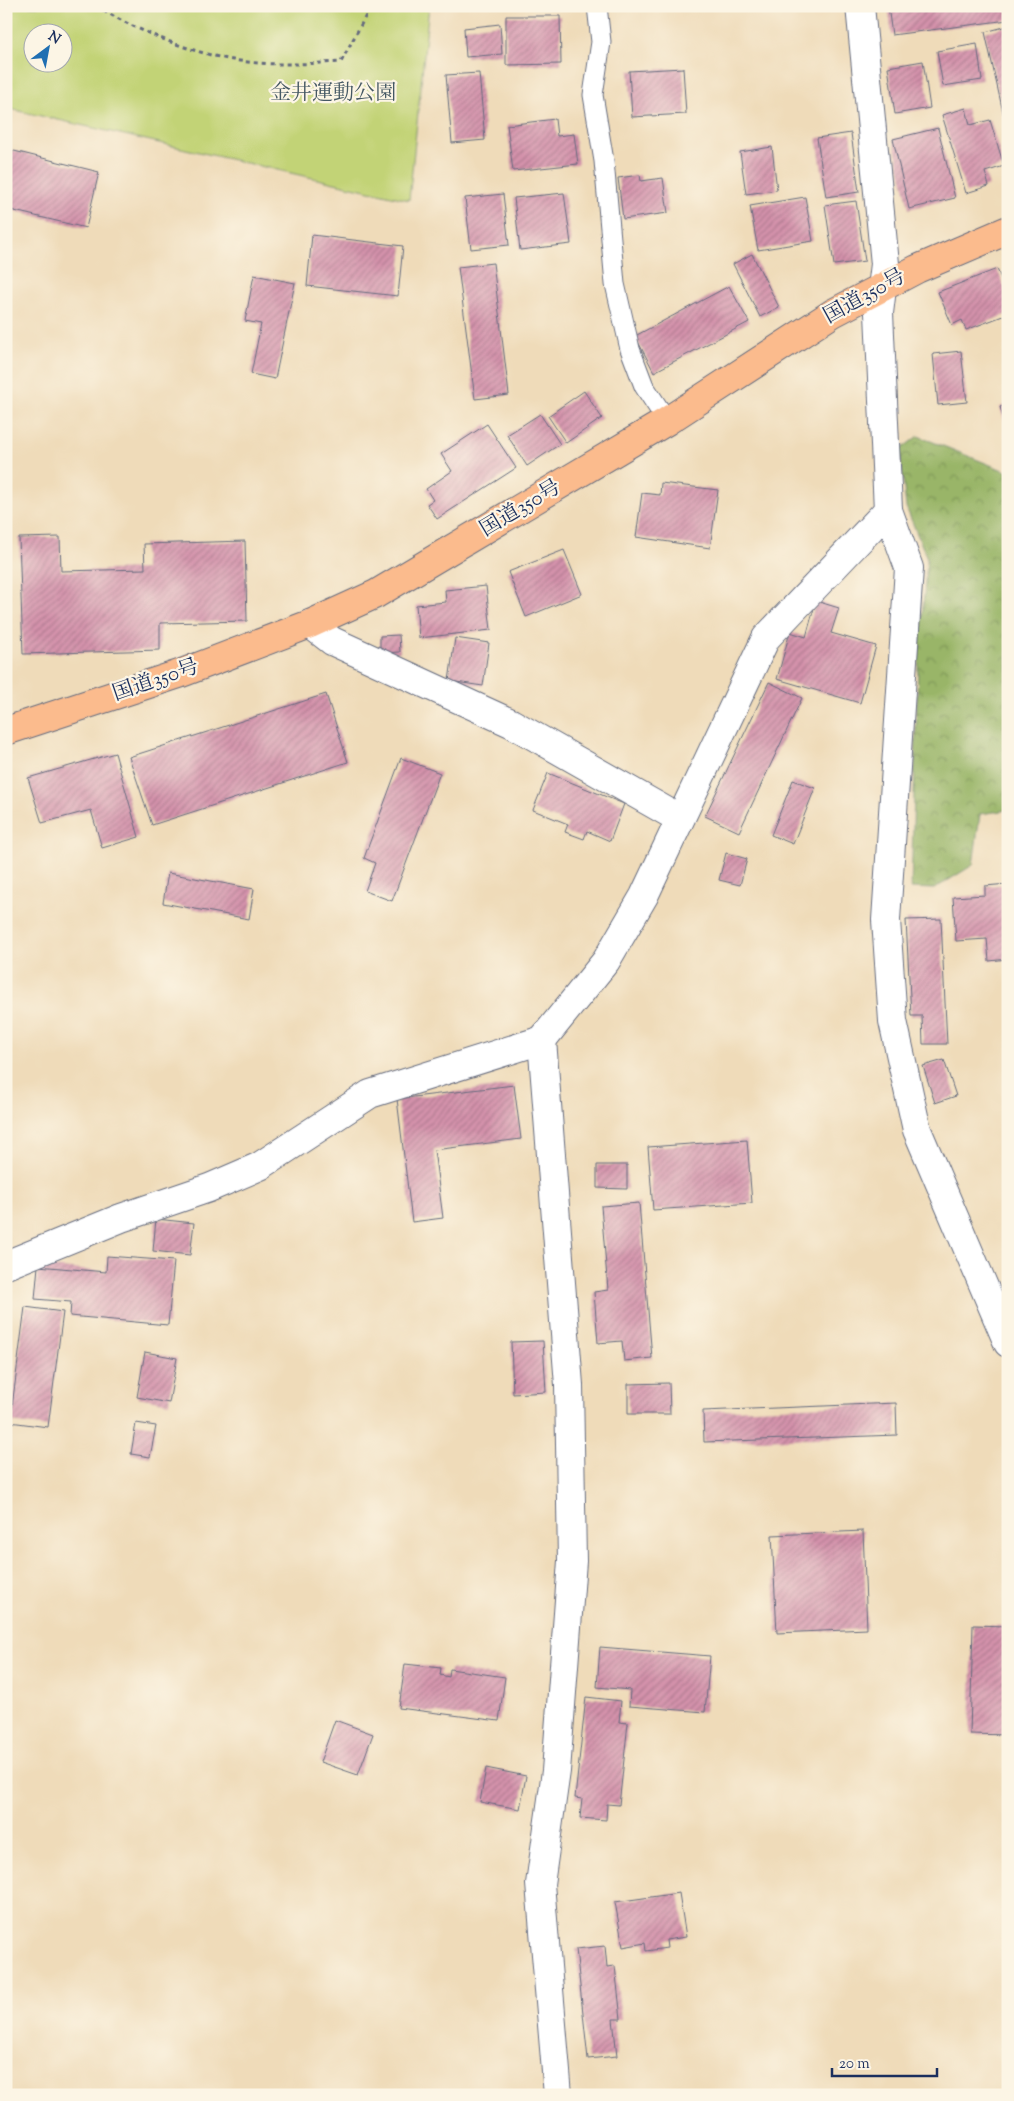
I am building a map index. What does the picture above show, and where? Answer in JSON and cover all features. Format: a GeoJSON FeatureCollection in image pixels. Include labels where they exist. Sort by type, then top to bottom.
{"type":"FeatureCollection","features":[{"type":"Feature","properties":{"kind":"highway","name":"国道350号"},"geometry":{"type":"LineString","coordinates":[[6,731],[179,674],[310,624],[376,594],[667,421],[833,313],[917,269],[1008,230]]}},
{"type":"Feature","properties":{"kind":"street"},"geometry":{"type":"LineString","coordinates":[[860,6],[884,264],[880,287],[879,313],[888,510],[909,568],[886,920],[893,1021],[917,1130],[1008,1343]]}},
{"type":"Feature","properties":{"kind":"street"},"geometry":{"type":"LineString","coordinates":[[6,1265],[121,1218],[209,1188],[260,1166],[370,1094],[542,1040],[606,961],[644,896],[766,638],[888,510]]}},
{"type":"Feature","properties":{"kind":"street"},"geometry":{"type":"LineString","coordinates":[[310,624],[332,641],[511,723],[680,819]]}},
{"type":"Feature","properties":{"kind":"street"},"geometry":{"type":"LineString","coordinates":[[542,1040],[569,1385],[572,1561],[556,1770],[540,1884],[558,2095]]}},
{"type":"Feature","properties":{"kind":"lane"},"geometry":{"type":"LineString","coordinates":[[597,6],[601,42],[593,94],[604,161],[615,284],[630,349],[644,386],[667,421]]}},
{"type":"Feature","properties":{"kind":"path"},"geometry":{"type":"LineString","coordinates":[[98,6],[108,13],[174,44],[233,60],[289,64],[341,62],[370,6]]}},
{"type":"Feature","properties":{"kind":"green space","name":"金井運動公園"},"geometry":{"type":"Polygon","coordinates":[[[6,6],[429,6],[409,200],[6,108],[6,6]]]}},
{"type":"Feature","properties":{"kind":"green space"},"geometry":{"type":"Polygon","coordinates":[[[918,436],[1008,472],[1008,810],[980,814],[973,865],[934,889],[911,888],[918,668],[927,558],[906,507],[900,450],[918,436]]]}},
{"type":"Feature","properties":{"kind":"building"},"geometry":{"type":"Polygon","coordinates":[[[888,6],[1008,6],[1008,20],[892,35],[888,6]]]}},
{"type":"Feature","properties":{"kind":"building"},"geometry":{"type":"Polygon","coordinates":[[[506,16],[560,16],[561,64],[506,65],[506,16]]]}},
{"type":"Feature","properties":{"kind":"building"},"geometry":{"type":"Polygon","coordinates":[[[500,24],[502,54],[466,57],[464,28],[500,24]]]}},
{"type":"Feature","properties":{"kind":"building"},"geometry":{"type":"Polygon","coordinates":[[[1008,26],[1008,129],[1007,130],[985,32],[1008,26]]]}},
{"type":"Feature","properties":{"kind":"building"},"geometry":{"type":"Polygon","coordinates":[[[977,44],[982,80],[943,86],[937,51],[977,44]]]}},
{"type":"Feature","properties":{"kind":"building"},"geometry":{"type":"Polygon","coordinates":[[[923,61],[930,108],[895,114],[888,67],[923,61]]]}},
{"type":"Feature","properties":{"kind":"building"},"geometry":{"type":"Polygon","coordinates":[[[683,68],[686,114],[632,117],[629,71],[683,68]]]}},
{"type":"Feature","properties":{"kind":"building"},"geometry":{"type":"Polygon","coordinates":[[[479,73],[485,140],[452,143],[446,75],[479,73]]]}},
{"type":"Feature","properties":{"kind":"building"},"geometry":{"type":"Polygon","coordinates":[[[966,108],[970,125],[990,120],[1004,166],[985,172],[989,186],[966,193],[942,115],[966,108]]]}},
{"type":"Feature","properties":{"kind":"building"},"geometry":{"type":"Polygon","coordinates":[[[555,119],[557,136],[574,134],[578,164],[513,171],[507,125],[555,119]]]}},
{"type":"Feature","properties":{"kind":"building"},"geometry":{"type":"Polygon","coordinates":[[[938,128],[955,198],[909,209],[893,139],[938,128]]]}},
{"type":"Feature","properties":{"kind":"building"},"geometry":{"type":"Polygon","coordinates":[[[851,133],[859,192],[826,197],[817,138],[851,133]]]}},
{"type":"Feature","properties":{"kind":"building"},"geometry":{"type":"Polygon","coordinates":[[[772,147],[777,190],[746,194],[740,152],[772,147]]]}},
{"type":"Feature","properties":{"kind":"building"},"geometry":{"type":"Polygon","coordinates":[[[6,149],[99,172],[86,228],[6,209],[6,149]]]}},
{"type":"Feature","properties":{"kind":"building"},"geometry":{"type":"Polygon","coordinates":[[[640,175],[641,181],[663,178],[668,213],[623,219],[618,178],[640,175]]]}},
{"type":"Feature","properties":{"kind":"building"},"geometry":{"type":"Polygon","coordinates":[[[564,193],[571,244],[520,250],[514,198],[564,193]]]}},
{"type":"Feature","properties":{"kind":"building"},"geometry":{"type":"Polygon","coordinates":[[[503,194],[509,245],[471,249],[465,198],[503,194]]]}},
{"type":"Feature","properties":{"kind":"building"},"geometry":{"type":"Polygon","coordinates":[[[805,197],[813,241],[758,250],[750,206],[805,197]]]}},
{"type":"Feature","properties":{"kind":"building"},"geometry":{"type":"Polygon","coordinates":[[[856,201],[865,261],[834,265],[825,205],[856,201]]]}},
{"type":"Feature","properties":{"kind":"building"},"geometry":{"type":"Polygon","coordinates":[[[312,235],[403,246],[398,296],[307,286],[312,235]]]}},
{"type":"Feature","properties":{"kind":"building"},"geometry":{"type":"Polygon","coordinates":[[[752,254],[779,307],[760,317],[733,264],[752,254]]]}},
{"type":"Feature","properties":{"kind":"building"},"geometry":{"type":"Polygon","coordinates":[[[493,263],[509,395],[475,399],[458,267],[493,263]]]}},
{"type":"Feature","properties":{"kind":"building"},"geometry":{"type":"Polygon","coordinates":[[[997,269],[1008,295],[1008,314],[966,330],[962,320],[952,325],[938,292],[997,269]]]}},
{"type":"Feature","properties":{"kind":"building"},"geometry":{"type":"Polygon","coordinates":[[[254,275],[295,283],[275,379],[251,374],[261,324],[245,321],[254,275]]]}},
{"type":"Feature","properties":{"kind":"building"},"geometry":{"type":"Polygon","coordinates":[[[729,286],[749,322],[654,372],[635,336],[729,286]]]}},
{"type":"Feature","properties":{"kind":"building"},"geometry":{"type":"Polygon","coordinates":[[[961,351],[967,402],[938,405],[933,354],[961,351]]]}},
{"type":"Feature","properties":{"kind":"building"},"geometry":{"type":"Polygon","coordinates":[[[584,391],[602,418],[566,443],[548,416],[584,391]]]}},
{"type":"Feature","properties":{"kind":"building"},"geometry":{"type":"Polygon","coordinates":[[[1008,404],[1008,430],[1007,430],[1000,407],[1008,404]]]}},
{"type":"Feature","properties":{"kind":"building"},"geometry":{"type":"Polygon","coordinates":[[[540,414],[560,444],[527,466],[507,435],[540,414]]]}},
{"type":"Feature","properties":{"kind":"building"},"geometry":{"type":"Polygon","coordinates":[[[487,424],[516,468],[437,519],[427,504],[433,500],[426,489],[452,471],[441,454],[487,424]]]}},
{"type":"Feature","properties":{"kind":"building"},"geometry":{"type":"Polygon","coordinates":[[[661,483],[718,490],[710,548],[636,537],[642,493],[660,495],[661,483]]]}},
{"type":"Feature","properties":{"kind":"building"},"geometry":{"type":"Polygon","coordinates":[[[60,537],[61,571],[145,569],[144,544],[245,541],[247,621],[160,623],[160,650],[23,654],[19,538],[60,537]]]}},
{"type":"Feature","properties":{"kind":"building"},"geometry":{"type":"Polygon","coordinates":[[[564,550],[582,594],[526,617],[508,572],[564,550]]]}},
{"type":"Feature","properties":{"kind":"building"},"geometry":{"type":"Polygon","coordinates":[[[486,586],[491,630],[419,638],[416,605],[446,602],[445,590],[486,586]]]}},
{"type":"Feature","properties":{"kind":"building"},"geometry":{"type":"Polygon","coordinates":[[[816,601],[839,608],[831,633],[876,646],[860,703],[777,679],[790,632],[806,637],[816,601]]]}},
{"type":"Feature","properties":{"kind":"building"},"geometry":{"type":"Polygon","coordinates":[[[399,635],[400,652],[380,653],[380,636],[399,635]]]}},
{"type":"Feature","properties":{"kind":"building"},"geometry":{"type":"Polygon","coordinates":[[[455,638],[489,643],[483,686],[449,681],[455,638]]]}},
{"type":"Feature","properties":{"kind":"building"},"geometry":{"type":"Polygon","coordinates":[[[769,682],[802,698],[739,832],[705,816],[769,682]]]}},
{"type":"Feature","properties":{"kind":"building"},"geometry":{"type":"Polygon","coordinates":[[[326,694],[348,762],[152,825],[129,757],[326,694]]]}},
{"type":"Feature","properties":{"kind":"building"},"geometry":{"type":"Polygon","coordinates":[[[115,753],[139,837],[102,848],[91,810],[42,823],[28,778],[115,753]]]}},
{"type":"Feature","properties":{"kind":"building"},"geometry":{"type":"Polygon","coordinates":[[[401,758],[440,773],[392,901],[365,891],[375,863],[364,858],[401,758]]]}},
{"type":"Feature","properties":{"kind":"building"},"geometry":{"type":"Polygon","coordinates":[[[548,773],[624,804],[610,841],[587,831],[584,839],[565,832],[568,824],[533,810],[548,773]]]}},
{"type":"Feature","properties":{"kind":"building"},"geometry":{"type":"Polygon","coordinates":[[[793,780],[815,788],[793,844],[771,835],[793,780]]]}},
{"type":"Feature","properties":{"kind":"building"},"geometry":{"type":"Polygon","coordinates":[[[726,853],[747,859],[740,885],[719,880],[726,853]]]}},
{"type":"Feature","properties":{"kind":"building"},"geometry":{"type":"Polygon","coordinates":[[[168,873],[254,889],[249,919],[163,903],[168,873]]]}},
{"type":"Feature","properties":{"kind":"building"},"geometry":{"type":"Polygon","coordinates":[[[1008,884],[1008,959],[989,961],[987,939],[956,941],[953,897],[985,895],[985,886],[1008,884]]]}},
{"type":"Feature","properties":{"kind":"building"},"geometry":{"type":"Polygon","coordinates":[[[941,919],[947,1044],[923,1044],[922,1016],[911,1016],[906,920],[941,919]]]}},
{"type":"Feature","properties":{"kind":"building"},"geometry":{"type":"Polygon","coordinates":[[[944,1060],[956,1096],[935,1103],[923,1066],[944,1060]]]}},
{"type":"Feature","properties":{"kind":"building"},"geometry":{"type":"Polygon","coordinates":[[[514,1085],[521,1139],[434,1150],[443,1218],[412,1222],[397,1099],[514,1085]]]}},
{"type":"Feature","properties":{"kind":"building"},"geometry":{"type":"Polygon","coordinates":[[[747,1140],[752,1203],[653,1210],[648,1147],[747,1140]]]}},
{"type":"Feature","properties":{"kind":"building"},"geometry":{"type":"Polygon","coordinates":[[[597,1165],[627,1165],[627,1189],[597,1188],[597,1165]]]}},
{"type":"Feature","properties":{"kind":"building"},"geometry":{"type":"Polygon","coordinates":[[[639,1203],[652,1358],[624,1361],[622,1341],[598,1343],[594,1292],[608,1290],[601,1206],[639,1203]]]}},
{"type":"Feature","properties":{"kind":"building"},"geometry":{"type":"Polygon","coordinates":[[[156,1219],[194,1223],[190,1255],[153,1251],[156,1219]]]}},
{"type":"Feature","properties":{"kind":"building"},"geometry":{"type":"Polygon","coordinates":[[[107,1256],[174,1261],[168,1325],[70,1316],[71,1302],[35,1299],[38,1266],[106,1272],[107,1256]]]}},
{"type":"Feature","properties":{"kind":"building"},"geometry":{"type":"Polygon","coordinates":[[[25,1307],[63,1312],[48,1427],[10,1422],[25,1307]]]}},
{"type":"Feature","properties":{"kind":"building"},"geometry":{"type":"Polygon","coordinates":[[[543,1341],[546,1392],[513,1394],[511,1342],[543,1341]]]}},
{"type":"Feature","properties":{"kind":"building"},"geometry":{"type":"Polygon","coordinates":[[[145,1352],[177,1358],[169,1403],[137,1397],[145,1352]]]}},
{"type":"Feature","properties":{"kind":"building"},"geometry":{"type":"Polygon","coordinates":[[[669,1383],[670,1414],[628,1414],[628,1384],[669,1383]]]}},
{"type":"Feature","properties":{"kind":"building"},"geometry":{"type":"Polygon","coordinates":[[[896,1403],[897,1435],[704,1442],[703,1411],[896,1403]]]}},
{"type":"Feature","properties":{"kind":"building"},"geometry":{"type":"Polygon","coordinates":[[[136,1423],[156,1426],[150,1457],[131,1454],[136,1423]]]}},
{"type":"Feature","properties":{"kind":"building"},"geometry":{"type":"Polygon","coordinates":[[[863,1531],[867,1629],[777,1633],[772,1535],[863,1531]]]}},
{"type":"Feature","properties":{"kind":"building"},"geometry":{"type":"Polygon","coordinates":[[[973,1625],[1008,1626],[1008,1735],[970,1734],[973,1625]]]}},
{"type":"Feature","properties":{"kind":"building"},"geometry":{"type":"Polygon","coordinates":[[[600,1647],[710,1656],[705,1712],[629,1706],[630,1690],[597,1687],[600,1647]]]}},
{"type":"Feature","properties":{"kind":"building"},"geometry":{"type":"Polygon","coordinates":[[[405,1664],[441,1668],[440,1675],[449,1677],[450,1669],[505,1677],[499,1721],[399,1708],[405,1664]]]}},
{"type":"Feature","properties":{"kind":"building"},"geometry":{"type":"Polygon","coordinates":[[[586,1697],[621,1701],[619,1722],[628,1723],[619,1805],[607,1804],[606,1820],[580,1818],[582,1799],[575,1798],[586,1697]]]}},
{"type":"Feature","properties":{"kind":"building"},"geometry":{"type":"Polygon","coordinates":[[[335,1720],[373,1734],[358,1775],[320,1762],[335,1720]]]}},
{"type":"Feature","properties":{"kind":"building"},"geometry":{"type":"Polygon","coordinates":[[[486,1768],[526,1776],[520,1809],[480,1802],[486,1768]]]}},
{"type":"Feature","properties":{"kind":"building"},"geometry":{"type":"Polygon","coordinates":[[[679,1893],[686,1937],[666,1940],[667,1948],[646,1951],[645,1943],[623,1947],[615,1902],[679,1893]]]}},
{"type":"Feature","properties":{"kind":"building"},"geometry":{"type":"Polygon","coordinates":[[[605,1946],[607,1967],[615,1966],[621,2019],[613,2019],[617,2056],[588,2059],[576,1949],[605,1946]]]}}]}
